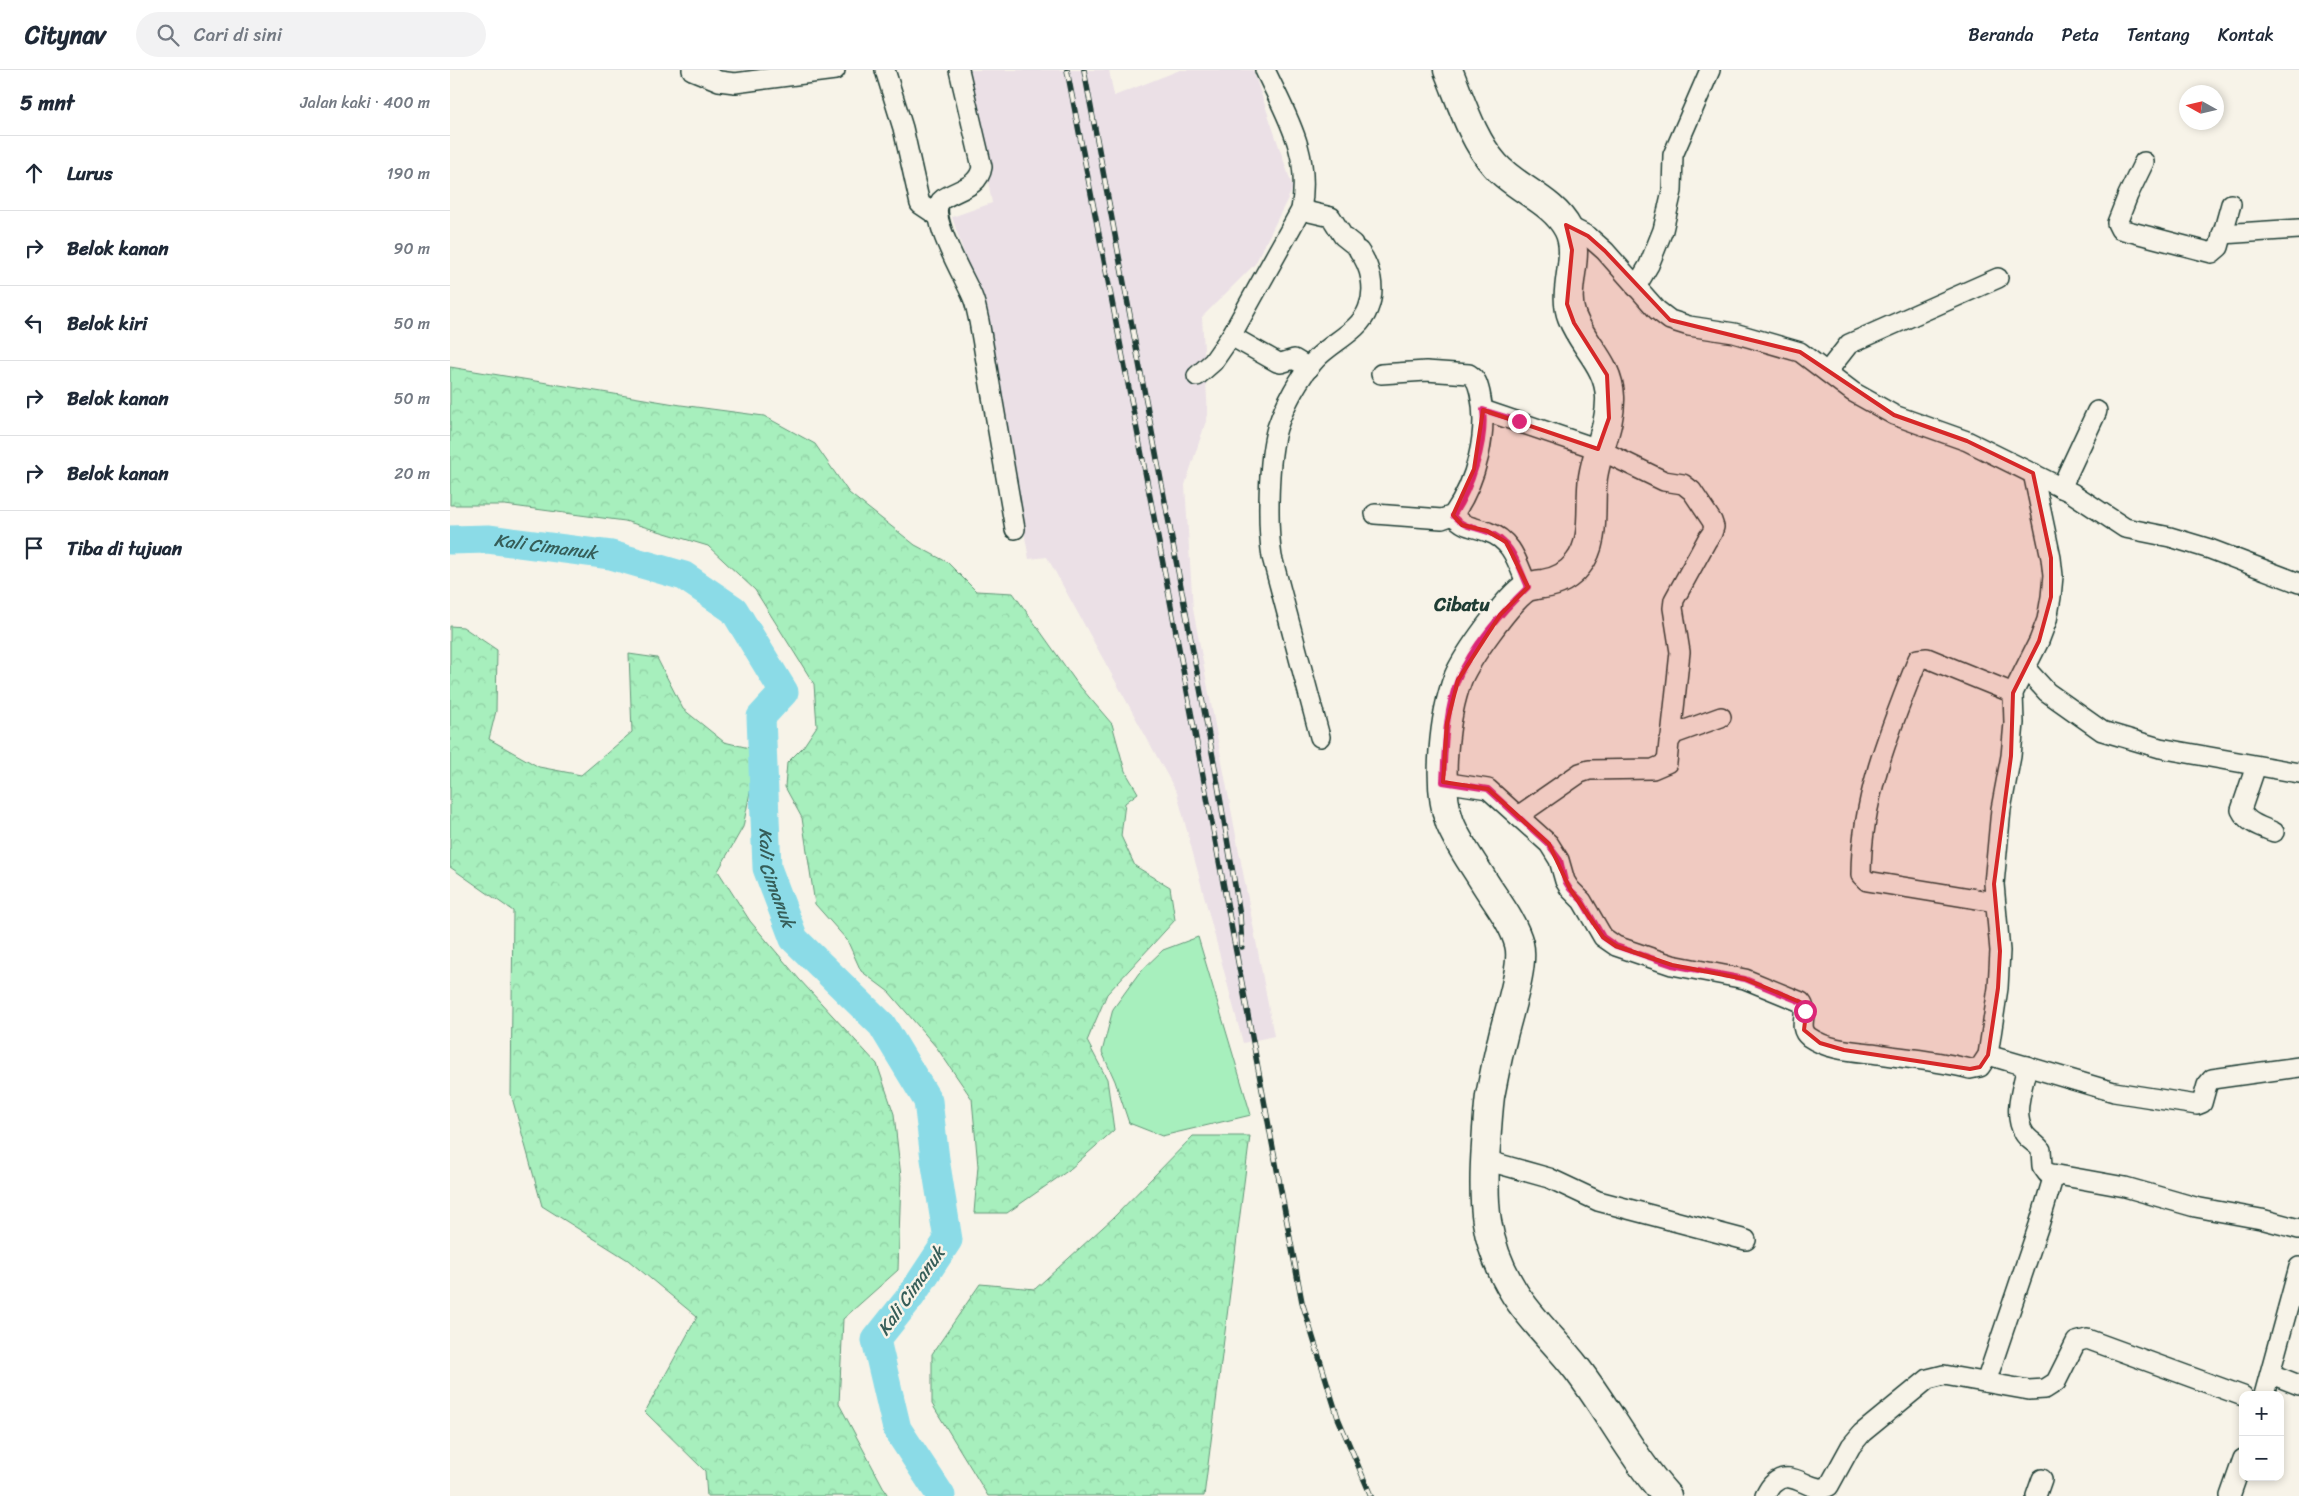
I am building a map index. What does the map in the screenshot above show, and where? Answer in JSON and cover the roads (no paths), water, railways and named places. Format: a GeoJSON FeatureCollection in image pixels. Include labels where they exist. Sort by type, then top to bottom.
{"type":"FeatureCollection","features":[{"type":"Feature","properties":{"kind":"main road"},"geometry":{"type":"LineString","coordinates":[[1448,70],[1479,142],[1496,167],[1542,201],[1566,225],[1572,238],[1568,304],[1574,322],[1607,375],[1609,389],[1608,418],[1598,449],[1592,480],[1588,541],[1581,560],[1570,572],[1556,582],[1528,587],[1500,615],[1464,666],[1458,680],[1447,723],[1443,782],[1445,804],[1450,823],[1510,922],[1520,946],[1520,962],[1489,1102],[1484,1211],[1497,1262],[1517,1297],[1578,1370],[1647,1474],[1667,1496]]}},
{"type":"Feature","properties":{"kind":"street"},"geometry":{"type":"LineString","coordinates":[[692,70],[719,81],[744,76],[834,70]]}},
{"type":"Feature","properties":{"kind":"street"},"geometry":{"type":"LineString","coordinates":[[885,70],[904,128],[920,204],[938,216]]}},
{"type":"Feature","properties":{"kind":"street"},"geometry":{"type":"LineString","coordinates":[[959,70],[982,167],[981,174],[977,181],[941,200],[937,206],[938,216],[944,236],[966,281],[975,306],[1015,529]]}},
{"type":"Feature","properties":{"kind":"street"},"geometry":{"type":"LineString","coordinates":[[1197,376],[1214,362],[1231,336],[1301,210],[1305,188],[1298,142],[1265,70]]}},
{"type":"Feature","properties":{"kind":"street"},"geometry":{"type":"LineString","coordinates":[[1636,287],[1649,265],[1663,230],[1672,191],[1672,155],[1710,70]]}},
{"type":"Feature","properties":{"kind":"street"},"geometry":{"type":"LineString","coordinates":[[2144,162],[2128,194],[2117,227],[2212,253],[2219,247],[2231,204]]}},
{"type":"Feature","properties":{"kind":"street"},"geometry":{"type":"LineString","coordinates":[[1301,210],[1332,217],[1343,236],[1366,261],[1370,271],[1371,291],[1368,309],[1360,322],[1317,358],[1300,378],[1278,428],[1273,448],[1269,538],[1272,557],[1320,737]]}},
{"type":"Feature","properties":{"kind":"street"},"geometry":{"type":"LineString","coordinates":[[1566,225],[1588,236],[1605,251],[1657,310],[1670,320],[1689,326],[1734,333],[1800,352],[1853,392],[1894,415],[1967,441],[2033,473],[2072,493],[2126,528],[2170,537],[2210,549],[2299,583]]}},
{"type":"Feature","properties":{"kind":"street"},"geometry":{"type":"LineString","coordinates":[[2222,234],[2299,229]]}},
{"type":"Feature","properties":{"kind":"street"},"geometry":{"type":"LineString","coordinates":[[1827,372],[1849,344],[1998,278]]}},
{"type":"Feature","properties":{"kind":"street"},"geometry":{"type":"LineString","coordinates":[[1231,336],[1277,362],[1281,363],[1294,359],[1309,368]]}},
{"type":"Feature","properties":{"kind":"street"},"geometry":{"type":"LineString","coordinates":[[1381,374],[1426,370],[1469,374],[1478,384],[1483,410],[1483,430],[1467,490],[1453,516]]}},
{"type":"Feature","properties":{"kind":"street"},"geometry":{"type":"LineString","coordinates":[[1483,410],[1598,449],[1664,481],[1683,484],[1692,491],[1714,527],[1712,534],[1674,600],[1673,608],[1680,652],[1667,763],[1653,769],[1589,770],[1580,773],[1518,816]]}},
{"type":"Feature","properties":{"kind":"street"},"geometry":{"type":"LineString","coordinates":[[2061,488],[2097,411]]}},
{"type":"Feature","properties":{"kind":"street"},"geometry":{"type":"LineString","coordinates":[[1443,782],[1488,789],[1518,816],[1555,852],[1570,889],[1582,901],[1603,937],[1616,946],[1672,965],[1745,979],[1776,990],[1804,1006],[1802,1020],[1804,1030],[1807,1036],[1820,1043],[1844,1050],[1970,1069],[1980,1067],[1988,1055],[1998,988],[2000,951],[1994,884],[2001,809],[2011,756],[2014,723],[2013,693],[2026,669],[2047,620],[2052,576],[2048,537],[2033,473]]}},
{"type":"Feature","properties":{"kind":"street"},"geometry":{"type":"LineString","coordinates":[[1375,514],[1442,518],[1453,516]]}},
{"type":"Feature","properties":{"kind":"street"},"geometry":{"type":"LineString","coordinates":[[1453,516],[1462,524],[1486,531],[1506,542],[1513,551],[1528,587]]}},
{"type":"Feature","properties":{"kind":"street"},"geometry":{"type":"LineString","coordinates":[[1995,902],[1867,881],[1861,875],[1861,850],[1868,802],[1892,728],[1918,659],[1927,658],[2013,693]]}},
{"type":"Feature","properties":{"kind":"street"},"geometry":{"type":"LineString","coordinates":[[2026,669],[2047,692],[2102,731],[2160,748],[2299,773]]}},
{"type":"Feature","properties":{"kind":"street"},"geometry":{"type":"LineString","coordinates":[[1671,737],[1721,717]]}},
{"type":"Feature","properties":{"kind":"street"},"geometry":{"type":"LineString","coordinates":[[2256,766],[2241,810],[2244,817],[2257,826],[2274,832]]}},
{"type":"Feature","properties":{"kind":"street"},"geometry":{"type":"LineString","coordinates":[[1988,1055],[2114,1092],[2197,1105],[2202,1103],[2207,1085],[2212,1079],[2299,1067]]}},
{"type":"Feature","properties":{"kind":"street"},"geometry":{"type":"LineString","coordinates":[[2027,1066],[2018,1113],[2019,1123],[2028,1138],[2041,1150],[2044,1171],[2054,1175],[2125,1187],[2195,1207],[2261,1219],[2299,1229]]}},
{"type":"Feature","properties":{"kind":"street"},"geometry":{"type":"LineString","coordinates":[[1485,1160],[1549,1178],[1598,1201],[1746,1240]]}},
{"type":"Feature","properties":{"kind":"street"},"geometry":{"type":"LineString","coordinates":[[1986,1382],[2040,1226],[2054,1175]]}},
{"type":"Feature","properties":{"kind":"street"},"geometry":{"type":"LineString","coordinates":[[2265,1391],[2299,1267]]}},
{"type":"Feature","properties":{"kind":"street"},"geometry":{"type":"LineString","coordinates":[[1765,1496],[1774,1482],[1783,1478],[1804,1482],[1814,1488],[1825,1489],[1829,1486],[1851,1446],[1862,1433],[1928,1379],[1944,1375],[2029,1390],[2044,1389],[2056,1382],[2076,1342],[2087,1339],[2239,1395]]}},
{"type":"Feature","properties":{"kind":"street"},"geometry":{"type":"LineString","coordinates":[[2271,1374],[2299,1385]]}},
{"type":"Feature","properties":{"kind":"street"},"geometry":{"type":"LineString","coordinates":[[2230,1496],[2239,1470]]}},
{"type":"Feature","properties":{"kind":"waterway","name":"Kali Cimanuk"},"geometry":{"type":"LineString","coordinates":[[450,540],[488,539],[611,555],[684,576],[734,610],[784,692],[761,717],[767,868],[794,939],[882,1025],[928,1101],[948,1240],[911,1296],[876,1340],[897,1429],[941,1496]]}},
{"type":"Feature","properties":{"kind":"railway"},"geometry":{"type":"LineString","coordinates":[[1067,70],[1165,574],[1302,1302],[1338,1418],[1371,1496]]}},
{"type":"Feature","properties":{"kind":"railway"},"geometry":{"type":"LineString","coordinates":[[1084,70],[1215,768],[1240,915],[1242,947]]}},
{"type":"Feature","properties":{"kind":"district","name":"Cibatu"},"geometry":{"type":"Point","coordinates":[1462,604]}}]}
